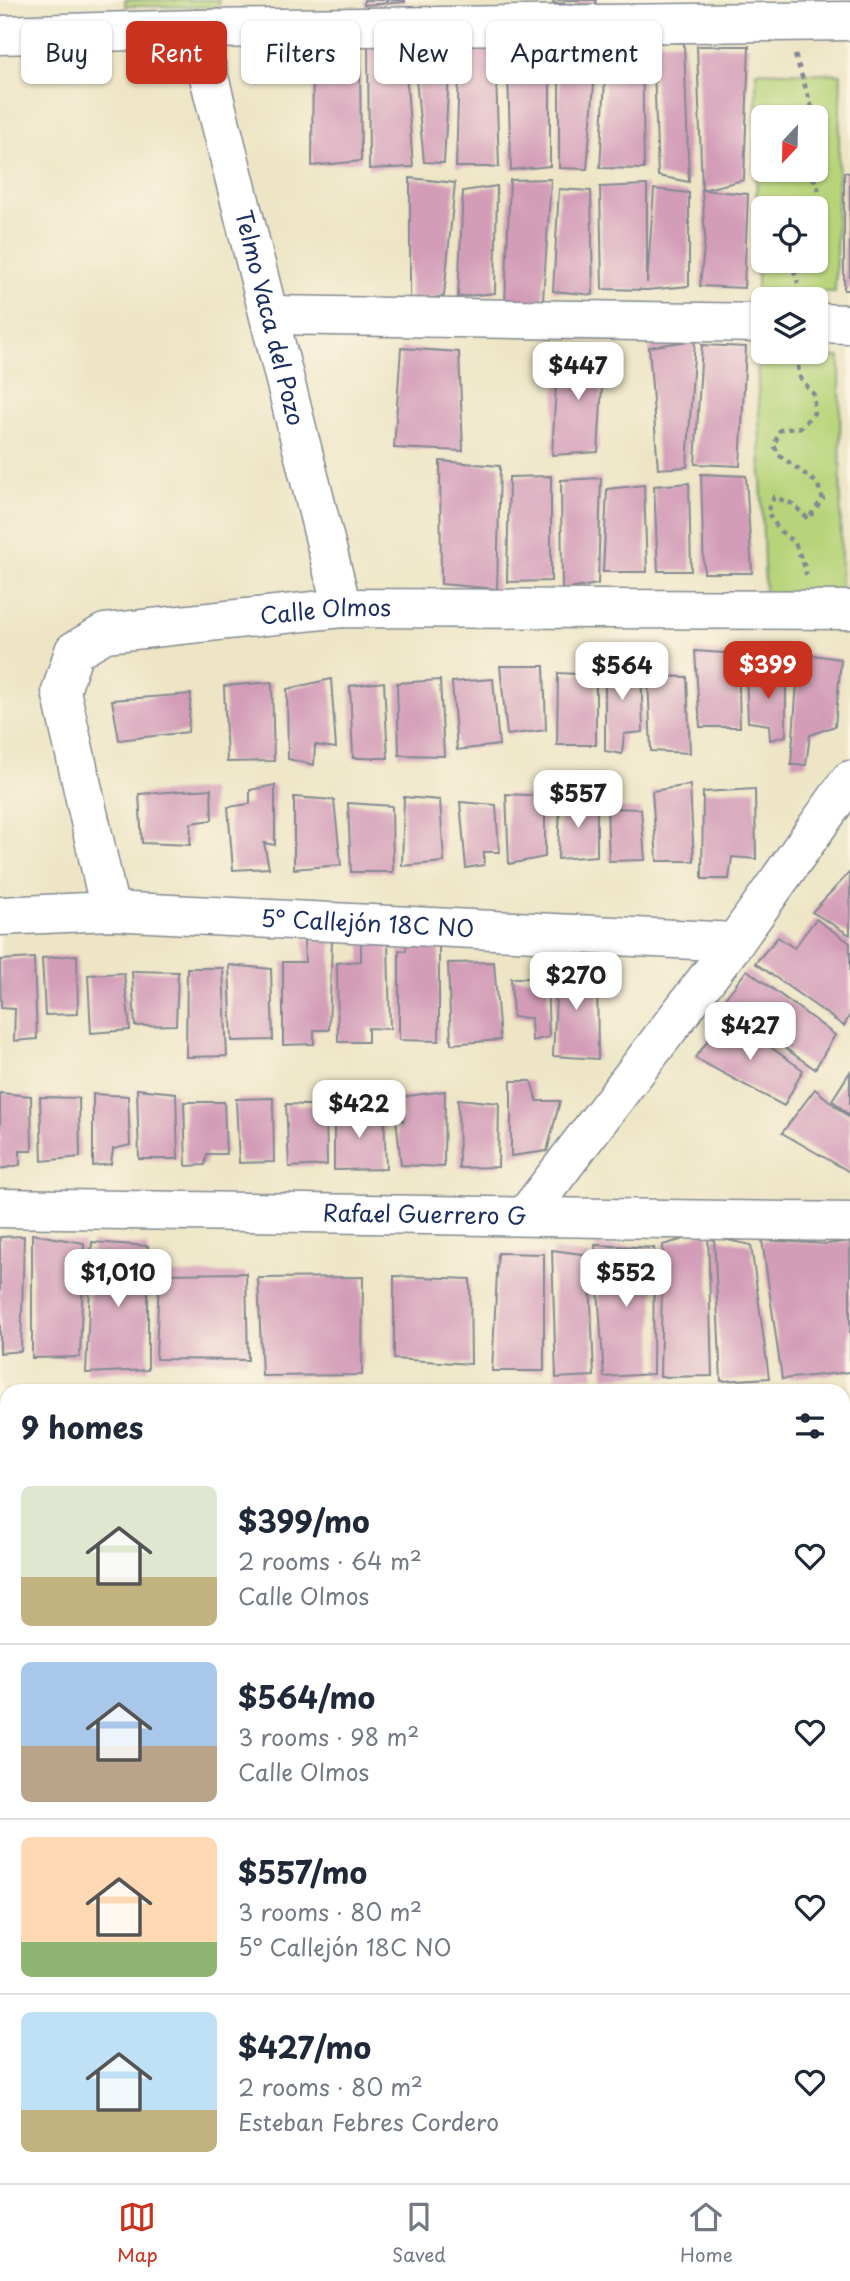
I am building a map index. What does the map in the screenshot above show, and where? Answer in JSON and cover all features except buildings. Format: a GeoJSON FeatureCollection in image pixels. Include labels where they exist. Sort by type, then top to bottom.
{"type":"FeatureCollection","features":[{"type":"Feature","properties":{"kind":"street"},"geometry":{"type":"LineString","coordinates":[[227,29],[850,21]]}},
{"type":"Feature","properties":{"kind":"street"},"geometry":{"type":"LineString","coordinates":[[0,35],[126,31]]}},
{"type":"Feature","properties":{"kind":"street","name":"Telmo Vaca del Pozo"},"geometry":{"type":"LineString","coordinates":[[211,84],[342,608]]}},
{"type":"Feature","properties":{"kind":"street"},"geometry":{"type":"LineString","coordinates":[[269,315],[751,323]]}},
{"type":"Feature","properties":{"kind":"street"},"geometry":{"type":"LineString","coordinates":[[828,323],[850,324]]}},
{"type":"Feature","properties":{"kind":"street","name":"Calle Olmos"},"geometry":{"type":"LineString","coordinates":[[110,911],[61,691],[74,651],[105,633],[342,608],[850,610]]}},
{"type":"Feature","properties":{"kind":"street"},"geometry":{"type":"LineString","coordinates":[[524,1216],[735,942],[850,780]]}},
{"type":"Feature","properties":{"kind":"street","name":"5° Callejón 18C NO"},"geometry":{"type":"LineString","coordinates":[[0,916],[110,911],[735,942]]}},
{"type":"Feature","properties":{"kind":"street","name":"Rafael Guerrero G"},"geometry":{"type":"LineString","coordinates":[[0,1208],[850,1222]]}},
{"type":"Feature","properties":{"kind":"path"},"geometry":{"type":"LineString","coordinates":[[784,22],[811,105]]}},
{"type":"Feature","properties":{"kind":"path"},"geometry":{"type":"LineString","coordinates":[[795,273],[798,283]]}},
{"type":"Feature","properties":{"kind":"path"},"geometry":{"type":"LineString","coordinates":[[798,364],[800,377],[814,395],[814,413],[801,427],[780,429],[774,445],[779,455],[817,483],[823,499],[808,519],[793,504],[774,497],[767,512],[780,531],[796,543],[806,570],[806,582]]}},
{"type":"Feature","properties":{"kind":"green space"},"geometry":{"type":"Polygon","coordinates":[[[125,0],[219,0],[219,7],[125,6],[125,0]]]}},
{"type":"Feature","properties":{"kind":"green space"},"geometry":{"type":"Polygon","coordinates":[[[756,71],[841,74],[835,292],[828,292],[828,287],[757,287],[757,273],[828,273],[828,196],[757,196],[757,182],[828,182],[828,105],[756,105],[756,71]]]}},
{"type":"Feature","properties":{"kind":"green space"},"geometry":{"type":"Polygon","coordinates":[[[828,357],[840,357],[841,594],[765,594],[757,364],[828,364],[828,357]]]}}]}
